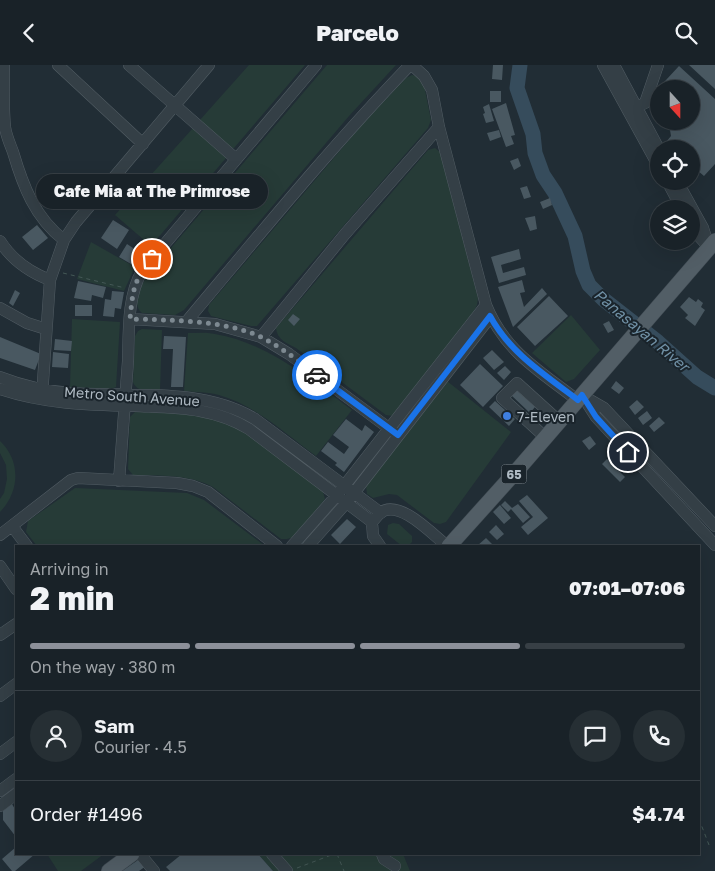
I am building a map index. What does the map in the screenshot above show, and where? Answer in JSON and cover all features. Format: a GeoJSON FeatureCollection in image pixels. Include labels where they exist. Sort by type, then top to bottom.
{"type":"FeatureCollection","features":[{"type":"Feature","properties":{"kind":"main road","name":"65"},"geometry":{"type":"LineString","coordinates":[[449,545],[580,398],[712,244]]}},
{"type":"Feature","properties":{"kind":"main road"},"geometry":{"type":"LineString","coordinates":[[109,871],[131,855]]}},
{"type":"Feature","properties":{"kind":"street"},"geometry":{"type":"LineString","coordinates":[[4,65],[5,129],[16,165],[38,214],[51,230],[64,240]]}},
{"type":"Feature","properties":{"kind":"street"},"geometry":{"type":"LineString","coordinates":[[58,65],[143,144]]}},
{"type":"Feature","properties":{"kind":"street"},"geometry":{"type":"LineString","coordinates":[[129,65],[236,159]]}},
{"type":"Feature","properties":{"kind":"street"},"geometry":{"type":"LineString","coordinates":[[120,481],[130,319],[133,291],[142,271],[316,65]]}},
{"type":"Feature","properties":{"kind":"street"},"geometry":{"type":"LineString","coordinates":[[187,321],[350,128],[411,65],[424,76],[432,90],[439,127],[488,310],[499,332],[520,356],[580,398],[604,408],[715,526]]}},
{"type":"Feature","properties":{"kind":"street"},"geometry":{"type":"LineString","coordinates":[[603,65],[653,140]]}},
{"type":"Feature","properties":{"kind":"street"},"geometry":{"type":"LineString","coordinates":[[614,65],[650,148]]}},
{"type":"Feature","properties":{"kind":"street"},"geometry":{"type":"LineString","coordinates":[[632,110],[645,103],[658,65]]}},
{"type":"Feature","properties":{"kind":"street"},"geometry":{"type":"LineString","coordinates":[[42,395],[52,275],[64,240],[76,222],[175,107],[202,67]]}},
{"type":"Feature","properties":{"kind":"street"},"geometry":{"type":"LineString","coordinates":[[261,337],[345,234],[439,127]]}},
{"type":"Feature","properties":{"kind":"street"},"geometry":{"type":"LineString","coordinates":[[682,190],[712,244]]}},
{"type":"Feature","properties":{"kind":"street"},"geometry":{"type":"LineString","coordinates":[[700,236],[712,244]]}},
{"type":"Feature","properties":{"kind":"street"},"geometry":{"type":"LineString","coordinates":[[0,241],[20,264],[36,274],[52,275]]}},
{"type":"Feature","properties":{"kind":"street"},"geometry":{"type":"LineString","coordinates":[[0,307],[26,323],[46,329]]}},
{"type":"Feature","properties":{"kind":"street"},"geometry":{"type":"LineString","coordinates":[[309,545],[349,489],[488,310]]}},
{"type":"Feature","properties":{"kind":"street"},"geometry":{"type":"LineString","coordinates":[[130,319],[187,321],[215,325],[261,337],[289,354],[394,432]]}},
{"type":"Feature","properties":{"kind":"street","name":"Metro South Avenue"},"geometry":{"type":"LineString","coordinates":[[0,377],[28,387],[42,395],[70,393],[125,394],[210,401],[241,410],[381,513]]}},
{"type":"Feature","properties":{"kind":"street"},"geometry":{"type":"LineString","coordinates":[[545,437],[502,398],[517,383],[559,421]]}},
{"type":"Feature","properties":{"kind":"street","name":"Metro South Avenue"},"geometry":{"type":"LineString","coordinates":[[0,389],[124,406],[208,411],[235,420],[250,429],[372,523]]}},
{"type":"Feature","properties":{"kind":"street"},"geometry":{"type":"LineString","coordinates":[[580,398],[715,545]]}},
{"type":"Feature","properties":{"kind":"street"},"geometry":{"type":"LineString","coordinates":[[650,476],[659,467]]}},
{"type":"Feature","properties":{"kind":"street"},"geometry":{"type":"LineString","coordinates":[[0,535],[72,480],[78,479],[177,483],[193,486],[208,492],[277,545]]}},
{"type":"Feature","properties":{"kind":"street"},"geometry":{"type":"LineString","coordinates":[[293,545],[342,499]]}},
{"type":"Feature","properties":{"kind":"street"},"geometry":{"type":"LineString","coordinates":[[379,545],[372,536],[372,523],[381,513],[393,509],[401,511],[447,545]]}},
{"type":"Feature","properties":{"kind":"street"},"geometry":{"type":"LineString","coordinates":[[12,526],[26,545]]}},
{"type":"Feature","properties":{"kind":"street"},"geometry":{"type":"LineString","coordinates":[[2,571],[15,588]]}},
{"type":"Feature","properties":{"kind":"street"},"geometry":{"type":"LineString","coordinates":[[0,635],[15,625]]}},
{"type":"Feature","properties":{"kind":"street"},"geometry":{"type":"LineString","coordinates":[[0,696],[15,685]]}},
{"type":"Feature","properties":{"kind":"street"},"geometry":{"type":"LineString","coordinates":[[0,753],[15,743]]}},
{"type":"Feature","properties":{"kind":"street"},"geometry":{"type":"LineString","coordinates":[[0,791],[15,780]]}},
{"type":"Feature","properties":{"kind":"street"},"geometry":{"type":"LineString","coordinates":[[0,806],[15,795]]}},
{"type":"Feature","properties":{"kind":"street"},"geometry":{"type":"LineString","coordinates":[[141,855],[154,871]]}},
{"type":"Feature","properties":{"kind":"street"},"geometry":{"type":"LineString","coordinates":[[273,855],[292,869]]}},
{"type":"Feature","properties":{"kind":"street"},"geometry":{"type":"LineString","coordinates":[[382,855],[384,859],[395,868]]}},
{"type":"Feature","properties":{"kind":"street"},"geometry":{"type":"LineString","coordinates":[[395,868],[396,855]]}},
{"type":"Feature","properties":{"kind":"path"},"geometry":{"type":"LineString","coordinates":[[52,275],[133,291]]}},
{"type":"Feature","properties":{"kind":"path"},"geometry":{"type":"LineString","coordinates":[[700,822],[709,845]]}},
{"type":"Feature","properties":{"kind":"path"},"geometry":{"type":"LineString","coordinates":[[292,869],[331,855]]}},
{"type":"Feature","properties":{"kind":"path"},"geometry":{"type":"LineString","coordinates":[[337,855],[344,871]]}},
{"type":"Feature","properties":{"kind":"green space"},"geometry":{"type":"Polygon","coordinates":[[[249,65],[305,65],[234,148],[230,148],[199,121],[249,65]]]}},
{"type":"Feature","properties":{"kind":"green space"},"geometry":{"type":"Polygon","coordinates":[[[327,65],[396,65],[349,116],[184,310],[175,315],[142,313],[137,305],[137,300],[147,276],[327,65]]]}},
{"type":"Feature","properties":{"kind":"green space"},"geometry":{"type":"Polygon","coordinates":[[[412,75],[417,76],[424,85],[431,120],[428,128],[257,326],[211,316],[208,311],[209,305],[360,127],[406,78],[412,75]]]}},
{"type":"Feature","properties":{"kind":"green space"},"geometry":{"type":"Polygon","coordinates":[[[193,128],[225,155],[226,158],[151,246],[115,215],[193,128]]]}},
{"type":"Feature","properties":{"kind":"green space"},"geometry":{"type":"Polygon","coordinates":[[[435,148],[440,152],[478,298],[477,305],[393,416],[386,415],[296,348],[283,341],[278,335],[276,328],[428,150],[435,148]]]}},
{"type":"Feature","properties":{"kind":"green space"},"geometry":{"type":"Polygon","coordinates":[[[91,242],[135,267],[124,291],[77,279],[91,242]]]}},
{"type":"Feature","properties":{"kind":"green space"},"geometry":{"type":"Polygon","coordinates":[[[571,315],[600,350],[574,379],[566,382],[532,353],[571,315]]]}},
{"type":"Feature","properties":{"kind":"green space"},"geometry":{"type":"Polygon","coordinates":[[[72,319],[120,322],[116,387],[111,389],[70,387],[72,319]]]}},
{"type":"Feature","properties":{"kind":"green space"},"geometry":{"type":"Polygon","coordinates":[[[142,329],[162,330],[160,391],[148,391],[138,388],[133,382],[135,336],[142,329]]]}},
{"type":"Feature","properties":{"kind":"green space"},"geometry":{"type":"Polygon","coordinates":[[[188,333],[215,334],[253,345],[304,375],[352,410],[316,456],[270,421],[245,406],[219,395],[184,391],[188,333]]]}},
{"type":"Feature","properties":{"kind":"green space"},"geometry":{"type":"Polygon","coordinates":[[[447,381],[511,432],[446,522],[440,524],[434,523],[397,495],[389,494],[373,498],[367,494],[366,486],[447,381]]]}},
{"type":"Feature","properties":{"kind":"green space"},"geometry":{"type":"Polygon","coordinates":[[[135,412],[191,414],[223,422],[268,448],[323,492],[325,499],[294,537],[281,539],[213,487],[204,483],[184,478],[133,475],[128,469],[130,417],[135,412]]]}},
{"type":"Feature","properties":{"kind":"green space"},"geometry":{"type":"Polygon","coordinates":[[[0,441],[12,458],[15,476],[11,495],[7,504],[0,512],[0,499],[4,493],[7,479],[6,465],[0,453],[0,441]]]}},
{"type":"Feature","properties":{"kind":"green space"},"geometry":{"type":"Polygon","coordinates":[[[75,488],[187,493],[204,500],[264,545],[36,545],[26,532],[28,521],[75,488]]]}},
{"type":"Feature","properties":{"kind":"green space"},"geometry":{"type":"Polygon","coordinates":[[[393,523],[399,524],[412,536],[412,542],[409,545],[401,545],[387,534],[388,525],[393,523]]]}},
{"type":"Feature","properties":{"kind":"green space"},"geometry":{"type":"Polygon","coordinates":[[[48,855],[103,855],[81,871],[58,871],[48,855]]]}},
{"type":"Feature","properties":{"kind":"green space"},"geometry":{"type":"Polygon","coordinates":[[[259,855],[403,855],[410,871],[273,871],[259,855]]]}},
{"type":"Feature","properties":{"kind":"building"},"geometry":{"type":"Polygon","coordinates":[[[493,65],[503,65],[502,80],[492,79],[493,65]]]}},
{"type":"Feature","properties":{"kind":"building"},"geometry":{"type":"Polygon","coordinates":[[[689,65],[715,65],[715,89],[689,65]]]}},
{"type":"Feature","properties":{"kind":"building"},"geometry":{"type":"Polygon","coordinates":[[[679,66],[694,80],[666,80],[679,66]]]}},
{"type":"Feature","properties":{"kind":"building"},"geometry":{"type":"Polygon","coordinates":[[[700,85],[715,99],[715,164],[704,176],[700,173],[700,140],[668,140],[671,136],[670,130],[700,130],[700,85]]]}},
{"type":"Feature","properties":{"kind":"building"},"geometry":{"type":"Polygon","coordinates":[[[490,91],[501,91],[501,102],[490,102],[490,91]]]}},
{"type":"Feature","properties":{"kind":"building"},"geometry":{"type":"Polygon","coordinates":[[[506,103],[515,135],[511,136],[514,144],[506,147],[492,109],[506,103]]]}},
{"type":"Feature","properties":{"kind":"building"},"geometry":{"type":"Polygon","coordinates":[[[489,104],[494,121],[486,123],[483,107],[489,104]]]}},
{"type":"Feature","properties":{"kind":"building"},"geometry":{"type":"Polygon","coordinates":[[[499,130],[501,137],[490,141],[487,133],[499,130]]]}},
{"type":"Feature","properties":{"kind":"building"},"geometry":{"type":"Polygon","coordinates":[[[518,158],[521,166],[514,170],[510,161],[518,158]]]}},
{"type":"Feature","properties":{"kind":"building"},"geometry":{"type":"Polygon","coordinates":[[[527,186],[531,197],[524,199],[520,188],[527,186]]]}},
{"type":"Feature","properties":{"kind":"building"},"geometry":{"type":"Polygon","coordinates":[[[550,198],[552,205],[543,209],[540,202],[550,198]]]}},
{"type":"Feature","properties":{"kind":"building"},"geometry":{"type":"Polygon","coordinates":[[[535,216],[537,229],[530,231],[525,218],[535,216]]]}},
{"type":"Feature","properties":{"kind":"building"},"geometry":{"type":"Polygon","coordinates":[[[113,220],[129,230],[117,249],[101,238],[113,220]]]}},
{"type":"Feature","properties":{"kind":"building"},"geometry":{"type":"Polygon","coordinates":[[[37,225],[48,238],[33,250],[22,237],[37,225]]]}},
{"type":"Feature","properties":{"kind":"building"},"geometry":{"type":"Polygon","coordinates":[[[127,244],[139,252],[131,264],[119,257],[127,244]]]}},
{"type":"Feature","properties":{"kind":"building"},"geometry":{"type":"Polygon","coordinates":[[[519,249],[521,259],[501,265],[503,273],[524,267],[526,275],[499,283],[491,257],[519,249]]]}},
{"type":"Feature","properties":{"kind":"building"},"geometry":{"type":"Polygon","coordinates":[[[522,280],[525,292],[520,293],[524,307],[542,288],[547,294],[513,327],[498,287],[522,280]]]}},
{"type":"Feature","properties":{"kind":"building"},"geometry":{"type":"Polygon","coordinates":[[[78,281],[106,287],[103,298],[92,295],[91,301],[74,298],[78,281]]]}},
{"type":"Feature","properties":{"kind":"building"},"geometry":{"type":"Polygon","coordinates":[[[15,290],[20,293],[13,306],[9,303],[15,290]]]}},
{"type":"Feature","properties":{"kind":"building"},"geometry":{"type":"Polygon","coordinates":[[[112,291],[124,292],[121,309],[115,308],[114,317],[103,316],[105,299],[111,300],[112,291]]]}},
{"type":"Feature","properties":{"kind":"building"},"geometry":{"type":"Polygon","coordinates":[[[549,296],[568,316],[535,346],[517,327],[549,296]]]}},
{"type":"Feature","properties":{"kind":"building"},"geometry":{"type":"Polygon","coordinates":[[[689,297],[696,302],[698,299],[703,303],[701,307],[705,310],[695,326],[685,318],[688,315],[680,307],[689,297]]]}},
{"type":"Feature","properties":{"kind":"building"},"geometry":{"type":"Polygon","coordinates":[[[75,305],[92,305],[92,316],[75,316],[75,305]]]}},
{"type":"Feature","properties":{"kind":"building"},"geometry":{"type":"Polygon","coordinates":[[[293,314],[300,319],[294,326],[288,320],[293,314]]]}},
{"type":"Feature","properties":{"kind":"building"},"geometry":{"type":"Polygon","coordinates":[[[609,321],[614,330],[608,333],[603,324],[609,321]]]}},
{"type":"Feature","properties":{"kind":"building"},"geometry":{"type":"Polygon","coordinates":[[[164,336],[186,337],[183,387],[171,387],[173,349],[163,349],[164,336]]]}},
{"type":"Feature","properties":{"kind":"building"},"geometry":{"type":"Polygon","coordinates":[[[0,337],[41,354],[35,370],[0,358],[0,337]]]}},
{"type":"Feature","properties":{"kind":"building"},"geometry":{"type":"Polygon","coordinates":[[[55,339],[72,341],[71,351],[54,350],[55,339]]]}},
{"type":"Feature","properties":{"kind":"building"},"geometry":{"type":"Polygon","coordinates":[[[492,350],[504,362],[494,370],[483,358],[492,350]]]}},
{"type":"Feature","properties":{"kind":"building"},"geometry":{"type":"Polygon","coordinates":[[[53,352],[69,354],[68,368],[52,367],[53,352]]]}},
{"type":"Feature","properties":{"kind":"building"},"geometry":{"type":"Polygon","coordinates":[[[480,364],[503,386],[483,407],[460,385],[480,364]]]}},
{"type":"Feature","properties":{"kind":"building"},"geometry":{"type":"Polygon","coordinates":[[[505,366],[511,372],[504,380],[497,373],[505,366]]]}},
{"type":"Feature","properties":{"kind":"building"},"geometry":{"type":"Polygon","coordinates":[[[616,381],[624,388],[619,394],[611,388],[616,381]]]}},
{"type":"Feature","properties":{"kind":"building"},"geometry":{"type":"Polygon","coordinates":[[[516,390],[535,407],[530,413],[511,395],[516,390]]]}},
{"type":"Feature","properties":{"kind":"building"},"geometry":{"type":"Polygon","coordinates":[[[637,400],[644,407],[635,415],[629,407],[637,400]]]}},
{"type":"Feature","properties":{"kind":"building"},"geometry":{"type":"Polygon","coordinates":[[[495,401],[515,419],[509,426],[489,407],[495,401]]]}},
{"type":"Feature","properties":{"kind":"building"},"geometry":{"type":"Polygon","coordinates":[[[647,411],[652,418],[643,425],[638,418],[647,411]]]}},
{"type":"Feature","properties":{"kind":"building"},"geometry":{"type":"Polygon","coordinates":[[[659,417],[665,423],[654,432],[649,426],[659,417]]]}},
{"type":"Feature","properties":{"kind":"building"},"geometry":{"type":"Polygon","coordinates":[[[346,419],[362,431],[365,425],[374,432],[344,472],[335,465],[337,463],[321,451],[328,442],[344,454],[349,447],[333,435],[346,419]]]}},
{"type":"Feature","properties":{"kind":"building"},"geometry":{"type":"Polygon","coordinates":[[[590,436],[596,444],[589,450],[582,441],[590,436]]]}},
{"type":"Feature","properties":{"kind":"building"},"geometry":{"type":"Polygon","coordinates":[[[607,459],[625,477],[620,482],[602,464],[607,459]]]}},
{"type":"Feature","properties":{"kind":"building"},"geometry":{"type":"Polygon","coordinates":[[[527,495],[548,518],[528,535],[521,527],[533,517],[519,501],[527,495]]]}},
{"type":"Feature","properties":{"kind":"building"},"geometry":{"type":"Polygon","coordinates":[[[505,501],[512,508],[518,504],[530,517],[523,523],[511,509],[508,512],[501,505],[505,501]]]}},
{"type":"Feature","properties":{"kind":"building"},"geometry":{"type":"Polygon","coordinates":[[[500,505],[511,518],[504,524],[493,512],[500,505]]]}},
{"type":"Feature","properties":{"kind":"building"},"geometry":{"type":"Polygon","coordinates":[[[347,519],[356,527],[340,544],[331,535],[347,519]]]}},
{"type":"Feature","properties":{"kind":"building"},"geometry":{"type":"Polygon","coordinates":[[[496,525],[504,534],[497,540],[489,532],[496,525]]]}},
{"type":"Feature","properties":{"kind":"building"},"geometry":{"type":"Polygon","coordinates":[[[486,538],[493,545],[478,545],[486,538]]]}},
{"type":"Feature","properties":{"kind":"building"},"geometry":{"type":"Polygon","coordinates":[[[12,804],[15,809],[15,836],[3,820],[3,811],[12,804]]]}},
{"type":"Feature","properties":{"kind":"building"},"geometry":{"type":"Polygon","coordinates":[[[15,848],[15,855],[34,855],[15,871],[12,871],[2,859],[15,848]]]}},
{"type":"Feature","properties":{"kind":"building"},"geometry":{"type":"Polygon","coordinates":[[[181,855],[259,855],[273,871],[170,871],[166,867],[181,855]]]}},
{"type":"Feature","properties":{"kind":"building"},"geometry":{"type":"Polygon","coordinates":[[[141,858],[146,866],[139,871],[122,871],[141,858]]]}},
{"type":"Feature","properties":{"kind":"waterway","name":"Panasayan River"},"geometry":{"type":"LineString","coordinates":[[520,65],[517,88],[533,134],[535,153],[543,175],[555,193],[575,236],[583,271],[589,285],[603,299],[658,342],[697,377],[715,388]]}},
{"type":"Feature","properties":{"kind":"way so far"},"geometry":{"type":"LineString","coordinates":[[152,259],[136,281],[130,319],[187,321],[241,331],[261,337],[289,354],[317,375]]}},
{"type":"Feature","properties":{"kind":"place","name":"Cafe Mia at The Primrose"},"geometry":{"type":"Point","coordinates":[152,259]}},
{"type":"Feature","properties":{"kind":"place","name":"7-Eleven"},"geometry":{"type":"Point","coordinates":[507,416]}},
{"type":"Feature","properties":{"kind":"route"},"geometry":{"type":"LineString","coordinates":[[317,375],[398,435],[490,316],[499,332],[520,356],[578,400],[582,395],[596,417],[628,452]]}}]}
